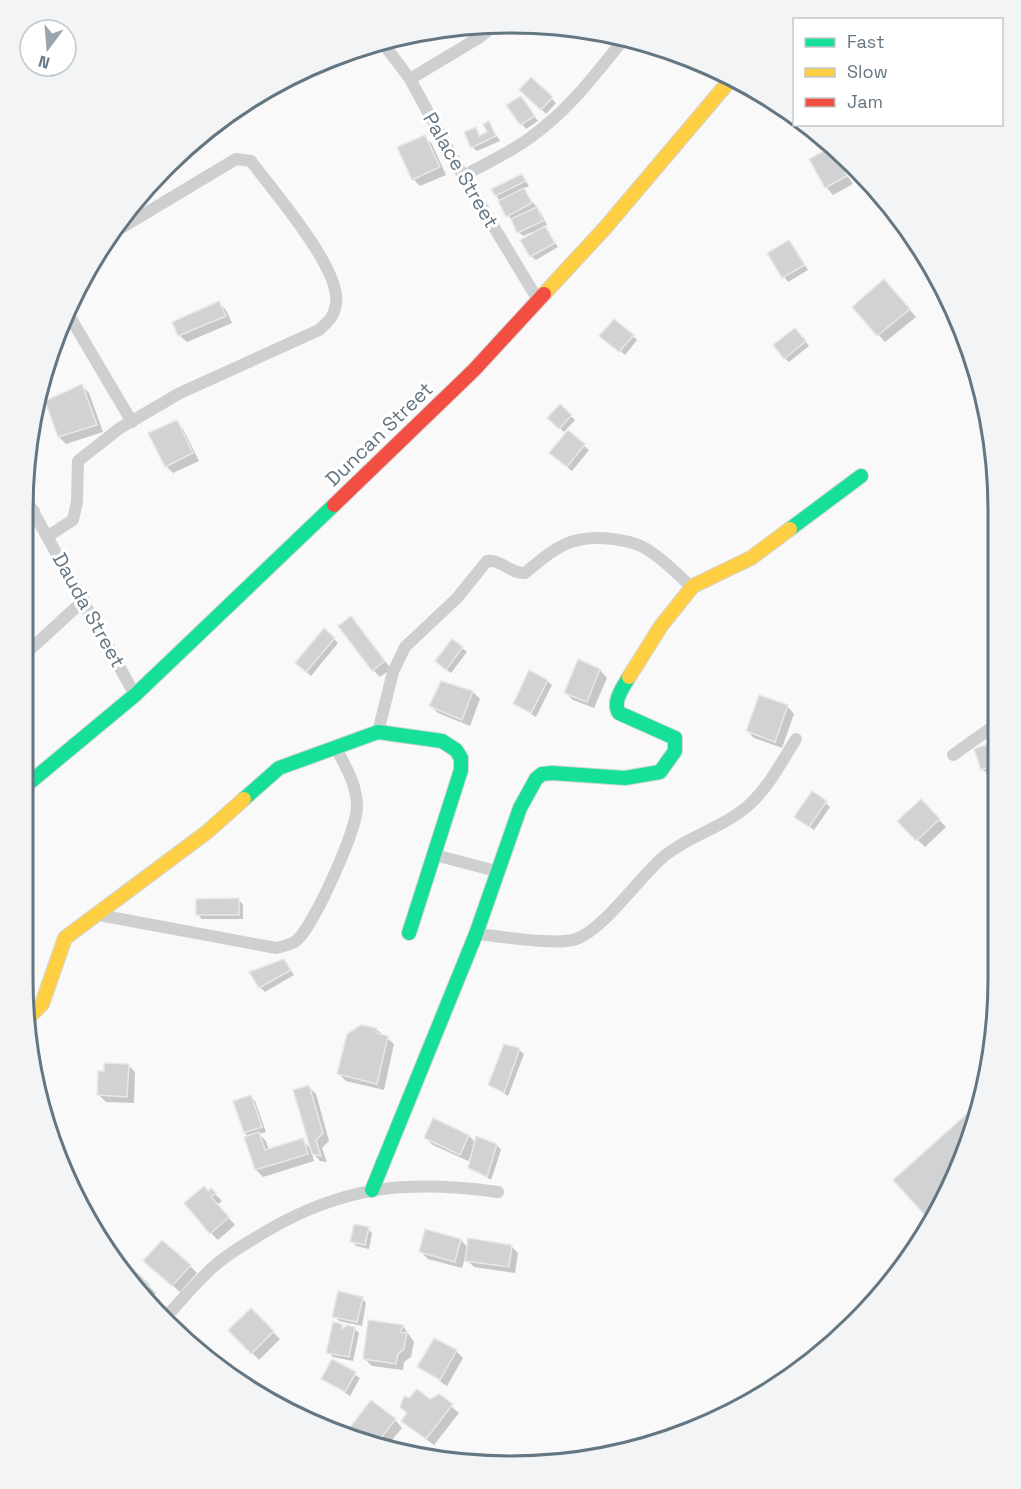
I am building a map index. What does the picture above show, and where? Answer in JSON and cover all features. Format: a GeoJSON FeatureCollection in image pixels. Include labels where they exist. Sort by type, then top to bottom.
{"type":"FeatureCollection","features":[{"type":"Feature","properties":{"kind":"street"},"geometry":{"type":"LineString","coordinates":[[410,80],[484,34]]}},
{"type":"Feature","properties":{"kind":"street"},"geometry":{"type":"LineString","coordinates":[[463,176],[518,146],[544,128],[565,108],[619,45]]}},
{"type":"Feature","properties":{"kind":"street","name":"Palace Street"},"geometry":{"type":"LineString","coordinates":[[387,49],[410,80],[463,176],[538,300]]}},
{"type":"Feature","properties":{"kind":"street","name":"Duncan Street"},"geometry":{"type":"LineString","coordinates":[[33,779],[135,695],[474,370],[605,228],[726,84]]}},
{"type":"Feature","properties":{"kind":"street"},"geometry":{"type":"LineString","coordinates":[[48,536],[73,520],[78,461],[97,444],[180,393],[318,330],[332,318],[337,302],[332,280],[317,248],[251,161],[236,159],[130,223]]}},
{"type":"Feature","properties":{"kind":"street"},"geometry":{"type":"LineString","coordinates":[[72,321],[132,422]]}},
{"type":"Feature","properties":{"kind":"street"},"geometry":{"type":"LineString","coordinates":[[372,1190],[476,934],[496,871],[520,808],[536,779],[542,774],[625,778],[660,772],[668,765],[675,751],[675,738],[666,730],[621,716],[616,710],[615,702],[646,650],[691,587],[708,575],[747,560],[835,499],[861,476]]}},
{"type":"Feature","properties":{"kind":"street","name":"Dauda Street"},"geometry":{"type":"LineString","coordinates":[[34,511],[135,695]]}},
{"type":"Feature","properties":{"kind":"street"},"geometry":{"type":"LineString","coordinates":[[378,732],[393,672],[405,647],[457,598],[487,561],[493,560],[519,573],[525,573],[565,543],[581,537],[599,537],[624,541],[648,550],[691,587]]}},
{"type":"Feature","properties":{"kind":"street"},"geometry":{"type":"LineString","coordinates":[[33,646],[84,600]]}},
{"type":"Feature","properties":{"kind":"street"},"geometry":{"type":"LineString","coordinates":[[953,755],[988,731]]}},
{"type":"Feature","properties":{"kind":"street"},"geometry":{"type":"LineString","coordinates":[[34,1014],[43,1003],[57,952],[65,938],[99,915],[207,832],[279,768],[336,748],[360,736],[378,732],[407,734],[442,741],[456,750],[461,758],[462,770],[409,933]]}},
{"type":"Feature","properties":{"kind":"street"},"geometry":{"type":"LineString","coordinates":[[476,934],[574,940],[590,933],[660,859],[677,847],[732,818],[751,804],[763,790],[796,739]]}},
{"type":"Feature","properties":{"kind":"street"},"geometry":{"type":"LineString","coordinates":[[99,915],[276,948],[295,942],[308,927],[353,828],[356,794],[352,778],[336,748]]}},
{"type":"Feature","properties":{"kind":"street"},"geometry":{"type":"LineString","coordinates":[[435,855],[496,871]]}},
{"type":"Feature","properties":{"kind":"street"},"geometry":{"type":"LineString","coordinates":[[170,1313],[213,1267],[248,1242],[289,1218],[343,1197],[372,1190],[411,1185],[457,1186],[498,1192]]}},
{"type":"Feature","properties":{"kind":"building"},"geometry":{"type":"Polygon","coordinates":[[[531,77],[553,97],[541,110],[519,90],[531,77]]]}},
{"type":"Feature","properties":{"kind":"building"},"geometry":{"type":"Polygon","coordinates":[[[521,96],[535,116],[520,125],[506,105],[521,96]]]}},
{"type":"Feature","properties":{"kind":"building"},"geometry":{"type":"Polygon","coordinates":[[[489,121],[496,136],[471,148],[464,132],[476,127],[479,136],[487,132],[483,124],[489,121]]]}},
{"type":"Feature","properties":{"kind":"building"},"geometry":{"type":"Polygon","coordinates":[[[425,135],[440,167],[412,180],[397,147],[425,135]]]}},
{"type":"Feature","properties":{"kind":"building"},"geometry":{"type":"Polygon","coordinates":[[[824,151],[842,168],[847,176],[825,188],[809,159],[824,151]]]}},
{"type":"Feature","properties":{"kind":"building"},"geometry":{"type":"Polygon","coordinates":[[[522,174],[526,181],[495,196],[491,189],[522,174]]]}},
{"type":"Feature","properties":{"kind":"building"},"geometry":{"type":"Polygon","coordinates":[[[524,188],[532,203],[506,217],[498,201],[524,188]]]}},
{"type":"Feature","properties":{"kind":"building"},"geometry":{"type":"Polygon","coordinates":[[[537,207],[543,221],[517,233],[511,219],[537,207]]]}},
{"type":"Feature","properties":{"kind":"building"},"geometry":{"type":"Polygon","coordinates":[[[545,226],[555,243],[530,257],[520,240],[545,226]]]}},
{"type":"Feature","properties":{"kind":"building"},"geometry":{"type":"Polygon","coordinates":[[[789,240],[805,265],[782,278],[767,253],[789,240]]]}},
{"type":"Feature","properties":{"kind":"building"},"geometry":{"type":"Polygon","coordinates":[[[884,279],[910,309],[877,336],[852,307],[884,279]]]}},
{"type":"Feature","properties":{"kind":"building"},"geometry":{"type":"Polygon","coordinates":[[[219,301],[226,316],[178,336],[172,322],[219,301]]]}},
{"type":"Feature","properties":{"kind":"building"},"geometry":{"type":"Polygon","coordinates":[[[614,319],[634,335],[619,352],[599,336],[614,319]]]}},
{"type":"Feature","properties":{"kind":"building"},"geometry":{"type":"Polygon","coordinates":[[[795,328],[806,341],[784,359],[773,345],[795,328]]]}},
{"type":"Feature","properties":{"kind":"building"},"geometry":{"type":"Polygon","coordinates":[[[82,384],[97,425],[58,437],[46,401],[82,384]]]}},
{"type":"Feature","properties":{"kind":"building"},"geometry":{"type":"Polygon","coordinates":[[[560,404],[572,415],[559,429],[547,418],[560,404]]]}},
{"type":"Feature","properties":{"kind":"building"},"geometry":{"type":"Polygon","coordinates":[[[177,420],[193,453],[165,467],[148,433],[177,420]]]}},
{"type":"Feature","properties":{"kind":"building"},"geometry":{"type":"Polygon","coordinates":[[[568,430],[585,444],[567,467],[549,453],[568,430]]]}},
{"type":"Feature","properties":{"kind":"building"},"geometry":{"type":"Polygon","coordinates":[[[351,616],[385,661],[372,671],[338,626],[351,616]]]}},
{"type":"Feature","properties":{"kind":"building"},"geometry":{"type":"Polygon","coordinates":[[[324,628],[335,638],[306,672],[295,663],[324,628]]]}},
{"type":"Feature","properties":{"kind":"building"},"geometry":{"type":"Polygon","coordinates":[[[452,639],[463,647],[446,670],[435,661],[452,639]]]}},
{"type":"Feature","properties":{"kind":"building"},"geometry":{"type":"Polygon","coordinates":[[[578,659],[600,669],[587,702],[564,693],[578,659]]]}},
{"type":"Feature","properties":{"kind":"building"},"geometry":{"type":"Polygon","coordinates":[[[529,670],[548,680],[531,713],[513,704],[529,670]]]}},
{"type":"Feature","properties":{"kind":"building"},"geometry":{"type":"Polygon","coordinates":[[[441,681],[473,691],[462,720],[429,706],[441,681]]]}},
{"type":"Feature","properties":{"kind":"building"},"geometry":{"type":"Polygon","coordinates":[[[759,695],[788,705],[775,742],[746,731],[759,695]]]}},
{"type":"Feature","properties":{"kind":"building"},"geometry":{"type":"Polygon","coordinates":[[[988,744],[988,768],[981,770],[974,749],[988,744]]]}},
{"type":"Feature","properties":{"kind":"building"},"geometry":{"type":"Polygon","coordinates":[[[812,791],[827,801],[809,827],[794,817],[812,791]]]}},
{"type":"Feature","properties":{"kind":"building"},"geometry":{"type":"Polygon","coordinates":[[[921,799],[940,819],[916,841],[897,821],[921,799]]]}},
{"type":"Feature","properties":{"kind":"building"},"geometry":{"type":"Polygon","coordinates":[[[239,898],[239,915],[196,915],[196,899],[239,898]]]}},
{"type":"Feature","properties":{"kind":"building"},"geometry":{"type":"Polygon","coordinates":[[[284,959],[291,970],[259,988],[249,972],[284,959]]]}},
{"type":"Feature","properties":{"kind":"building"},"geometry":{"type":"Polygon","coordinates":[[[361,1025],[377,1028],[376,1033],[388,1036],[377,1084],[337,1074],[347,1034],[361,1025]]]}},
{"type":"Feature","properties":{"kind":"building"},"geometry":{"type":"Polygon","coordinates":[[[504,1044],[520,1048],[504,1093],[488,1085],[504,1044]]]}},
{"type":"Feature","properties":{"kind":"building"},"geometry":{"type":"Polygon","coordinates":[[[104,1063],[129,1064],[127,1097],[97,1095],[98,1071],[104,1071],[104,1063]]]}},
{"type":"Feature","properties":{"kind":"building"},"geometry":{"type":"Polygon","coordinates":[[[309,1085],[323,1133],[316,1140],[321,1156],[312,1154],[293,1090],[309,1085]]]}},
{"type":"Feature","properties":{"kind":"building"},"geometry":{"type":"Polygon","coordinates":[[[251,1095],[262,1127],[244,1133],[233,1101],[251,1095]]]}},
{"type":"Feature","properties":{"kind":"building"},"geometry":{"type":"Polygon","coordinates":[[[969,1112],[952,1161],[925,1215],[893,1180],[969,1112]]]}},
{"type":"Feature","properties":{"kind":"building"},"geometry":{"type":"Polygon","coordinates":[[[433,1118],[469,1135],[460,1155],[424,1138],[433,1118]]]}},
{"type":"Feature","properties":{"kind":"building"},"geometry":{"type":"Polygon","coordinates":[[[259,1132],[265,1150],[303,1138],[308,1154],[255,1170],[244,1137],[259,1132]]]}},
{"type":"Feature","properties":{"kind":"building"},"geometry":{"type":"Polygon","coordinates":[[[476,1136],[497,1144],[487,1177],[468,1168],[476,1136]]]}},
{"type":"Feature","properties":{"kind":"building"},"geometry":{"type":"Polygon","coordinates":[[[204,1186],[208,1191],[211,1188],[216,1193],[211,1197],[229,1217],[210,1234],[184,1203],[204,1186]]]}},
{"type":"Feature","properties":{"kind":"building"},"geometry":{"type":"Polygon","coordinates":[[[354,1224],[369,1227],[365,1245],[350,1242],[354,1224]]]}},
{"type":"Feature","properties":{"kind":"building"},"geometry":{"type":"Polygon","coordinates":[[[425,1229],[461,1239],[455,1262],[419,1252],[425,1229]]]}},
{"type":"Feature","properties":{"kind":"building"},"geometry":{"type":"Polygon","coordinates":[[[468,1238],[512,1245],[509,1267],[465,1261],[468,1238]]]}},
{"type":"Feature","properties":{"kind":"building"},"geometry":{"type":"Polygon","coordinates":[[[162,1240],[191,1265],[172,1286],[143,1261],[162,1240]]]}},
{"type":"Feature","properties":{"kind":"building"},"geometry":{"type":"Polygon","coordinates":[[[128,1264],[150,1285],[147,1288],[128,1264]]]}},
{"type":"Feature","properties":{"kind":"building"},"geometry":{"type":"Polygon","coordinates":[[[338,1291],[363,1297],[357,1322],[332,1317],[338,1291]]]}},
{"type":"Feature","properties":{"kind":"building"},"geometry":{"type":"Polygon","coordinates":[[[251,1308],[274,1331],[251,1354],[228,1330],[251,1308]]]}},
{"type":"Feature","properties":{"kind":"building"},"geometry":{"type":"Polygon","coordinates":[[[368,1320],[404,1325],[400,1332],[407,1333],[404,1349],[398,1354],[396,1364],[363,1359],[368,1320]]]}},
{"type":"Feature","properties":{"kind":"building"},"geometry":{"type":"Polygon","coordinates":[[[333,1322],[342,1324],[342,1329],[347,1325],[355,1327],[349,1357],[326,1353],[333,1322]]]}},
{"type":"Feature","properties":{"kind":"building"},"geometry":{"type":"Polygon","coordinates":[[[434,1338],[457,1350],[440,1380],[417,1367],[434,1338]]]}},
{"type":"Feature","properties":{"kind":"building"},"geometry":{"type":"Polygon","coordinates":[[[332,1359],[356,1372],[345,1392],[321,1379],[332,1359]]]}},
{"type":"Feature","properties":{"kind":"building"},"geometry":{"type":"Polygon","coordinates":[[[417,1389],[430,1399],[439,1394],[453,1404],[426,1439],[401,1421],[407,1413],[400,1407],[404,1396],[409,1398],[417,1389]]]}},
{"type":"Feature","properties":{"kind":"building"},"geometry":{"type":"Polygon","coordinates":[[[371,1400],[396,1419],[381,1438],[349,1428],[371,1400]]]}},
{"type":"Feature","properties":{"kind":"traffic: fast"},"geometry":{"type":"LineString","coordinates":[[790,529],[861,476]]}},
{"type":"Feature","properties":{"kind":"traffic: fast"},"geometry":{"type":"LineString","coordinates":[[33,780],[135,695],[334,505]]}},
{"type":"Feature","properties":{"kind":"traffic: fast"},"geometry":{"type":"LineString","coordinates":[[372,1190],[476,934],[520,808],[536,779],[542,774],[552,773],[625,778],[660,772],[675,751],[675,738],[619,713],[618,699],[629,677]]}},
{"type":"Feature","properties":{"kind":"traffic: fast"},"geometry":{"type":"LineString","coordinates":[[244,799],[279,768],[378,732],[442,741],[456,750],[461,758],[461,770],[409,933]]}},
{"type":"Feature","properties":{"kind":"traffic: slow"},"geometry":{"type":"LineString","coordinates":[[544,294],[605,228],[726,84]]}},
{"type":"Feature","properties":{"kind":"traffic: slow"},"geometry":{"type":"LineString","coordinates":[[629,677],[661,626],[693,586],[751,558],[790,529]]}},
{"type":"Feature","properties":{"kind":"traffic: slow"},"geometry":{"type":"LineString","coordinates":[[34,1012],[42,1004],[65,938],[207,832],[244,799]]}},
{"type":"Feature","properties":{"kind":"traffic: jam"},"geometry":{"type":"LineString","coordinates":[[334,505],[474,370],[544,294]]}}]}
